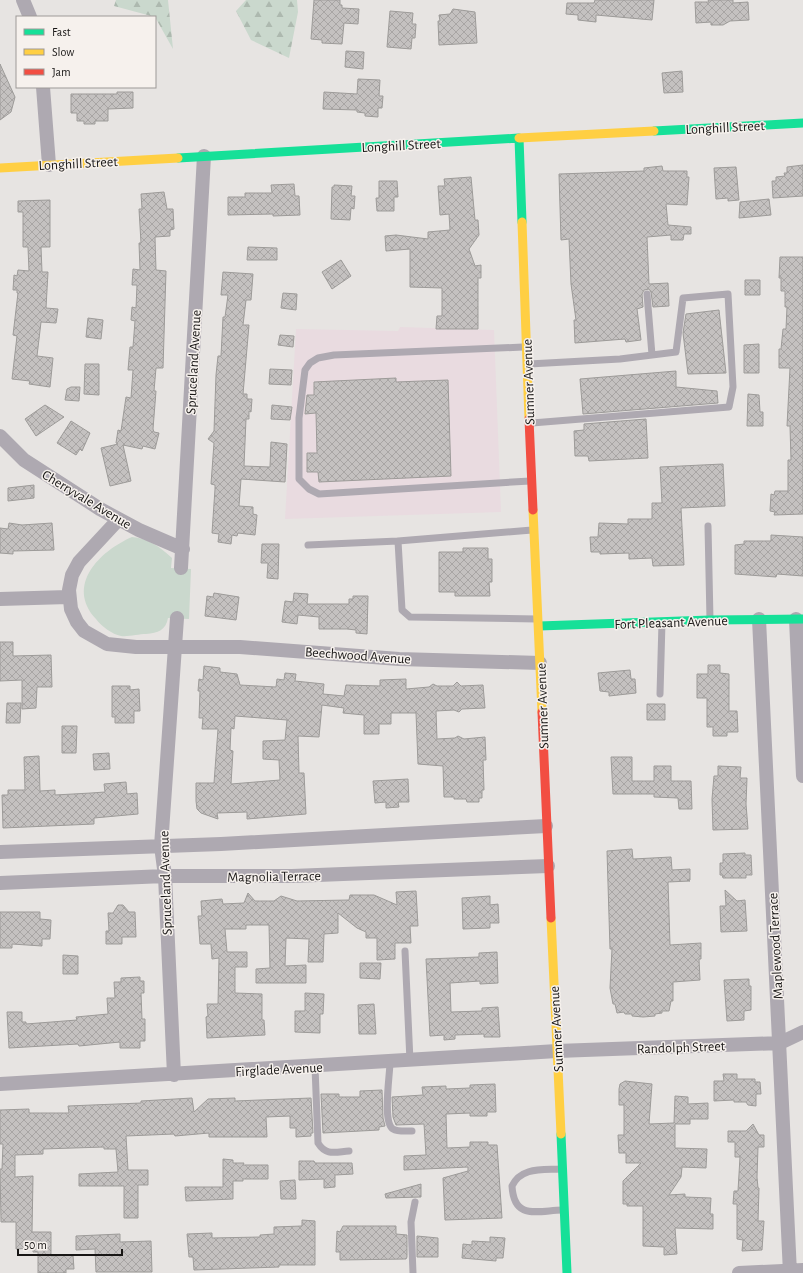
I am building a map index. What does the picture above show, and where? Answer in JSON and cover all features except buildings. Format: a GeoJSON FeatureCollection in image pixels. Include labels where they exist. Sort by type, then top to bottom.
{"type":"FeatureCollection","features":[{"type":"Feature","properties":{"kind":"main road","name":"Longhill Street"},"geometry":{"type":"LineString","coordinates":[[0,168],[803,123]]}},
{"type":"Feature","properties":{"kind":"main road","name":"Sumner Avenue"},"geometry":{"type":"LineString","coordinates":[[519,138],[526,347],[539,623],[546,826],[567,1273]]}},
{"type":"Feature","properties":{"kind":"main road","name":"Fort Pleasant Avenue"},"geometry":{"type":"LineString","coordinates":[[539,623],[800,619]]}},
{"type":"Feature","properties":{"kind":"street"},"geometry":{"type":"LineString","coordinates":[[23,0],[30,16]]}},
{"type":"Feature","properties":{"kind":"street"},"geometry":{"type":"LineString","coordinates":[[42,88],[49,165]]}},
{"type":"Feature","properties":{"kind":"street","name":"Spruceland Avenue"},"geometry":{"type":"LineString","coordinates":[[181,568],[204,156]]}},
{"type":"Feature","properties":{"kind":"street","name":"Cherryvale Avenue"},"geometry":{"type":"LineString","coordinates":[[0,436],[24,460],[118,520],[182,549]]}},
{"type":"Feature","properties":{"kind":"street"},"geometry":{"type":"LineString","coordinates":[[0,599],[68,597],[72,575],[79,562],[118,520]]}},
{"type":"Feature","properties":{"kind":"street","name":"Beechwood Avenue"},"geometry":{"type":"LineString","coordinates":[[68,597],[71,609],[84,632],[107,644],[126,647],[176,646],[273,649],[399,659],[540,663]]}},
{"type":"Feature","properties":{"kind":"street","name":"Spruceland Avenue"},"geometry":{"type":"LineString","coordinates":[[174,1075],[166,876],[161,846],[177,618]]}},
{"type":"Feature","properties":{"kind":"street","name":"Maplewood Terrace"},"geometry":{"type":"LineString","coordinates":[[759,619],[780,1043],[794,1271]]}},
{"type":"Feature","properties":{"kind":"street"},"geometry":{"type":"LineString","coordinates":[[800,619],[803,776]]}},
{"type":"Feature","properties":{"kind":"street"},"geometry":{"type":"LineString","coordinates":[[0,852],[161,846],[546,826]]}},
{"type":"Feature","properties":{"kind":"street","name":"Magnolia Terrace"},"geometry":{"type":"LineString","coordinates":[[0,883],[166,876],[292,876],[548,866]]}},
{"type":"Feature","properties":{"kind":"street","name":"Randolph Street"},"geometry":{"type":"LineString","coordinates":[[557,1052],[780,1043],[803,1032]]}},
{"type":"Feature","properties":{"kind":"street","name":"Firglade Avenue"},"geometry":{"type":"LineString","coordinates":[[0,1084],[557,1052]]}},
{"type":"Feature","properties":{"kind":"street"},"geometry":{"type":"LineString","coordinates":[[740,1273],[794,1271]]}},
{"type":"Feature","properties":{"kind":"lane"},"geometry":{"type":"LineString","coordinates":[[647,294],[652,355]]}},
{"type":"Feature","properties":{"kind":"lane"},"geometry":{"type":"LineString","coordinates":[[527,364],[620,359],[676,352],[683,298],[728,294],[733,387],[729,407],[530,423]]}},
{"type":"Feature","properties":{"kind":"lane"},"geometry":{"type":"LineString","coordinates":[[526,347],[334,355],[318,358],[310,363],[305,370],[299,418],[299,479],[309,489],[319,494],[532,481]]}},
{"type":"Feature","properties":{"kind":"lane"},"geometry":{"type":"LineString","coordinates":[[708,526],[710,620]]}},
{"type":"Feature","properties":{"kind":"lane"},"geometry":{"type":"LineString","coordinates":[[308,545],[398,541],[534,530]]}},
{"type":"Feature","properties":{"kind":"lane"},"geometry":{"type":"LineString","coordinates":[[398,541],[402,606],[405,614],[410,617],[539,623]]}},
{"type":"Feature","properties":{"kind":"lane"},"geometry":{"type":"LineString","coordinates":[[660,694],[662,622]]}},
{"type":"Feature","properties":{"kind":"lane"},"geometry":{"type":"LineString","coordinates":[[405,951],[410,1061]]}},
{"type":"Feature","properties":{"kind":"lane"},"geometry":{"type":"LineString","coordinates":[[390,1062],[387,1097],[390,1126],[394,1130],[412,1131]]}},
{"type":"Feature","properties":{"kind":"lane"},"geometry":{"type":"LineString","coordinates":[[315,1067],[318,1143],[323,1151],[329,1153],[349,1151]]}},
{"type":"Feature","properties":{"kind":"lane"},"geometry":{"type":"LineString","coordinates":[[562,1169],[529,1171],[520,1174],[512,1186],[514,1201],[521,1210],[528,1212],[564,1210]]}},
{"type":"Feature","properties":{"kind":"lane"},"geometry":{"type":"LineString","coordinates":[[413,1273],[411,1222],[415,1202]]}},
{"type":"Feature","properties":{"kind":"shaded area"},"geometry":{"type":"Polygon","coordinates":[[[400,327],[494,330],[501,512],[285,519],[296,329],[398,331],[400,327]]]}},
{"type":"Feature","properties":{"kind":"green space"},"geometry":{"type":"Polygon","coordinates":[[[116,0],[168,0],[173,49],[156,19],[156,16],[114,6],[116,0]]]}},
{"type":"Feature","properties":{"kind":"green space"},"geometry":{"type":"Polygon","coordinates":[[[246,0],[297,0],[298,12],[289,58],[251,40],[236,11],[246,0]]]}},
{"type":"Feature","properties":{"kind":"green space"},"geometry":{"type":"Polygon","coordinates":[[[132,537],[149,541],[163,550],[172,558],[171,568],[191,569],[189,619],[168,618],[163,628],[158,632],[121,636],[107,630],[96,619],[87,606],[84,594],[85,582],[90,570],[98,560],[109,551],[132,537]]]}},
{"type":"Feature","properties":{"kind":"traffic: fast"},"geometry":{"type":"LineString","coordinates":[[654,131],[803,123]]}},
{"type":"Feature","properties":{"kind":"traffic: fast"},"geometry":{"type":"LineString","coordinates":[[178,158],[519,138],[522,222]]}},
{"type":"Feature","properties":{"kind":"traffic: fast"},"geometry":{"type":"LineString","coordinates":[[539,626],[710,620],[803,619]]}},
{"type":"Feature","properties":{"kind":"traffic: fast"},"geometry":{"type":"LineString","coordinates":[[561,1134],[567,1273]]}},
{"type":"Feature","properties":{"kind":"traffic: slow"},"geometry":{"type":"LineString","coordinates":[[519,138],[654,131]]}},
{"type":"Feature","properties":{"kind":"traffic: slow"},"geometry":{"type":"LineString","coordinates":[[0,168],[178,158]]}},
{"type":"Feature","properties":{"kind":"traffic: slow"},"geometry":{"type":"LineString","coordinates":[[522,222],[529,419]]}},
{"type":"Feature","properties":{"kind":"traffic: slow"},"geometry":{"type":"LineString","coordinates":[[533,510],[542,712]]}},
{"type":"Feature","properties":{"kind":"traffic: slow"},"geometry":{"type":"LineString","coordinates":[[551,918],[561,1134]]}},
{"type":"Feature","properties":{"kind":"traffic: jam"},"geometry":{"type":"LineString","coordinates":[[529,419],[533,510]]}},
{"type":"Feature","properties":{"kind":"traffic: jam"},"geometry":{"type":"LineString","coordinates":[[542,712],[551,918]]}}]}
